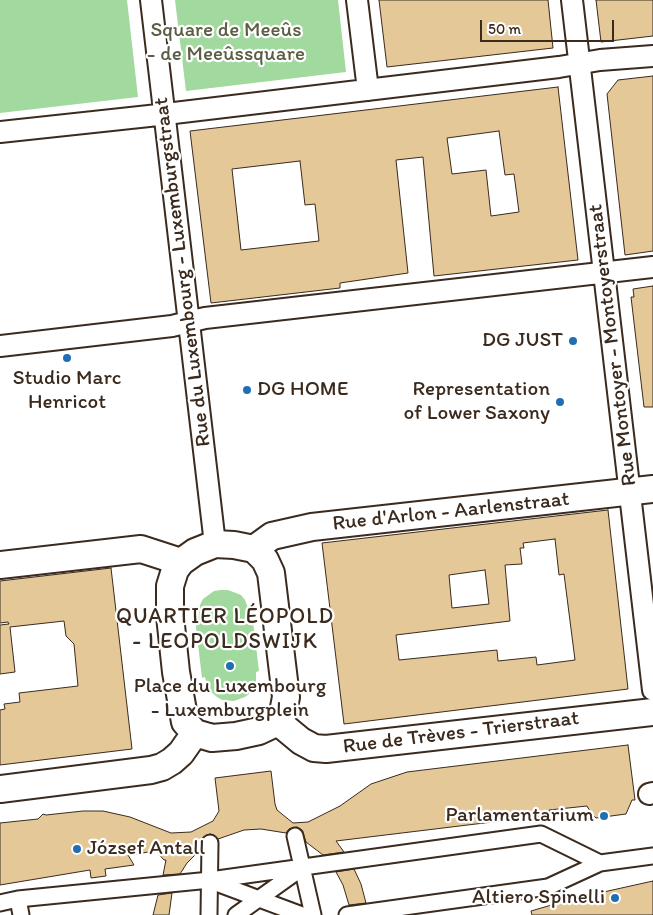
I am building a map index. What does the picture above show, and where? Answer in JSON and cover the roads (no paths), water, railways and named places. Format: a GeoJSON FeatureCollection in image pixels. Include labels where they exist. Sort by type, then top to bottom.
{"type":"FeatureCollection","features":[{"type":"Feature","properties":{"kind":"street","name":"Rue du Luxembourg - Luxemburgstraat"},"geometry":{"type":"LineString","coordinates":[[151,0],[215,544]]}},
{"type":"Feature","properties":{"kind":"street"},"geometry":{"type":"LineString","coordinates":[[357,0],[368,90]]}},
{"type":"Feature","properties":{"kind":"street","name":"Rue Montoyer - Montoyerstraat"},"geometry":{"type":"LineString","coordinates":[[572,0],[604,273],[641,490],[653,690]]}},
{"type":"Feature","properties":{"kind":"street"},"geometry":{"type":"LineString","coordinates":[[0,132],[653,56]]}},
{"type":"Feature","properties":{"kind":"street"},"geometry":{"type":"LineString","coordinates":[[0,346],[172,326],[206,318],[653,267]]}},
{"type":"Feature","properties":{"kind":"street","name":"Rue d'Arlon - Aarlenstraat"},"geometry":{"type":"LineString","coordinates":[[254,549],[272,536],[312,527],[641,490]]}},
{"type":"Feature","properties":{"kind":"street"},"geometry":{"type":"LineString","coordinates":[[215,544],[254,549],[265,560],[271,573],[286,697],[283,713],[278,722],[259,731],[236,736],[212,738],[195,732],[185,722],[176,672],[170,616],[170,586],[175,570],[181,562],[195,552],[215,544]]}},
{"type":"Feature","properties":{"kind":"street"},"geometry":{"type":"LineString","coordinates":[[0,565],[117,550],[140,549],[181,562]]}},
{"type":"Feature","properties":{"kind":"street","name":"Rue de Trèves - Trierstraat"},"geometry":{"type":"LineString","coordinates":[[278,722],[301,741],[314,748],[326,749],[653,712]]}},
{"type":"Feature","properties":{"kind":"street"},"geometry":{"type":"LineString","coordinates":[[0,788],[162,768],[181,753],[195,732]]}},
{"type":"Feature","properties":{"kind":"street"},"geometry":{"type":"LineString","coordinates":[[0,903],[18,899],[210,880],[541,834],[600,863]]}},
{"type":"Feature","properties":{"kind":"street"},"geometry":{"type":"LineString","coordinates":[[295,836],[313,915]]}},
{"type":"Feature","properties":{"kind":"street"},"geometry":{"type":"LineString","coordinates":[[209,915],[210,843]]}},
{"type":"Feature","properties":{"kind":"street"},"geometry":{"type":"LineString","coordinates":[[347,915],[548,887],[600,863],[653,856]]}},
{"type":"Feature","properties":{"kind":"street"},"geometry":{"type":"LineString","coordinates":[[236,915],[302,868]]}},
{"type":"Feature","properties":{"kind":"street"},"geometry":{"type":"LineString","coordinates":[[210,880],[302,915]]}},
{"type":"Feature","properties":{"kind":"street"},"geometry":{"type":"LineString","coordinates":[[18,899],[21,915]]}},
{"type":"Feature","properties":{"kind":"place","name":"DG JUST"},"geometry":{"type":"Point","coordinates":[573,341]}},
{"type":"Feature","properties":{"kind":"place","name":"Studio Marc Henricot"},"geometry":{"type":"Point","coordinates":[67,358]}},
{"type":"Feature","properties":{"kind":"place","name":"DG HOME"},"geometry":{"type":"Point","coordinates":[247,390]}},
{"type":"Feature","properties":{"kind":"place","name":"Representation of Lower Saxony"},"geometry":{"type":"Point","coordinates":[560,402]}},
{"type":"Feature","properties":{"kind":"place","name":"Place du Luxembourg - Luxemburgplein"},"geometry":{"type":"Point","coordinates":[230,666]}},
{"type":"Feature","properties":{"kind":"place","name":"Parlamentarium"},"geometry":{"type":"Point","coordinates":[604,816]}},
{"type":"Feature","properties":{"kind":"place","name":"József Antall"},"geometry":{"type":"Point","coordinates":[77,849]}},
{"type":"Feature","properties":{"kind":"place","name":"Altiero Spinelli"},"geometry":{"type":"Point","coordinates":[615,898]}},
{"type":"Feature","properties":{"kind":"district","name":"QUARTIER LÉOPOLD - LEOPOLDSWIJK"},"geometry":{"type":"Point","coordinates":[225,630]}},
{"type":"Feature","properties":{"kind":"park label","name":"Square de Meeûs - de Meeûssquare"},"geometry":{"type":"Point","coordinates":[226,43]}}]}
